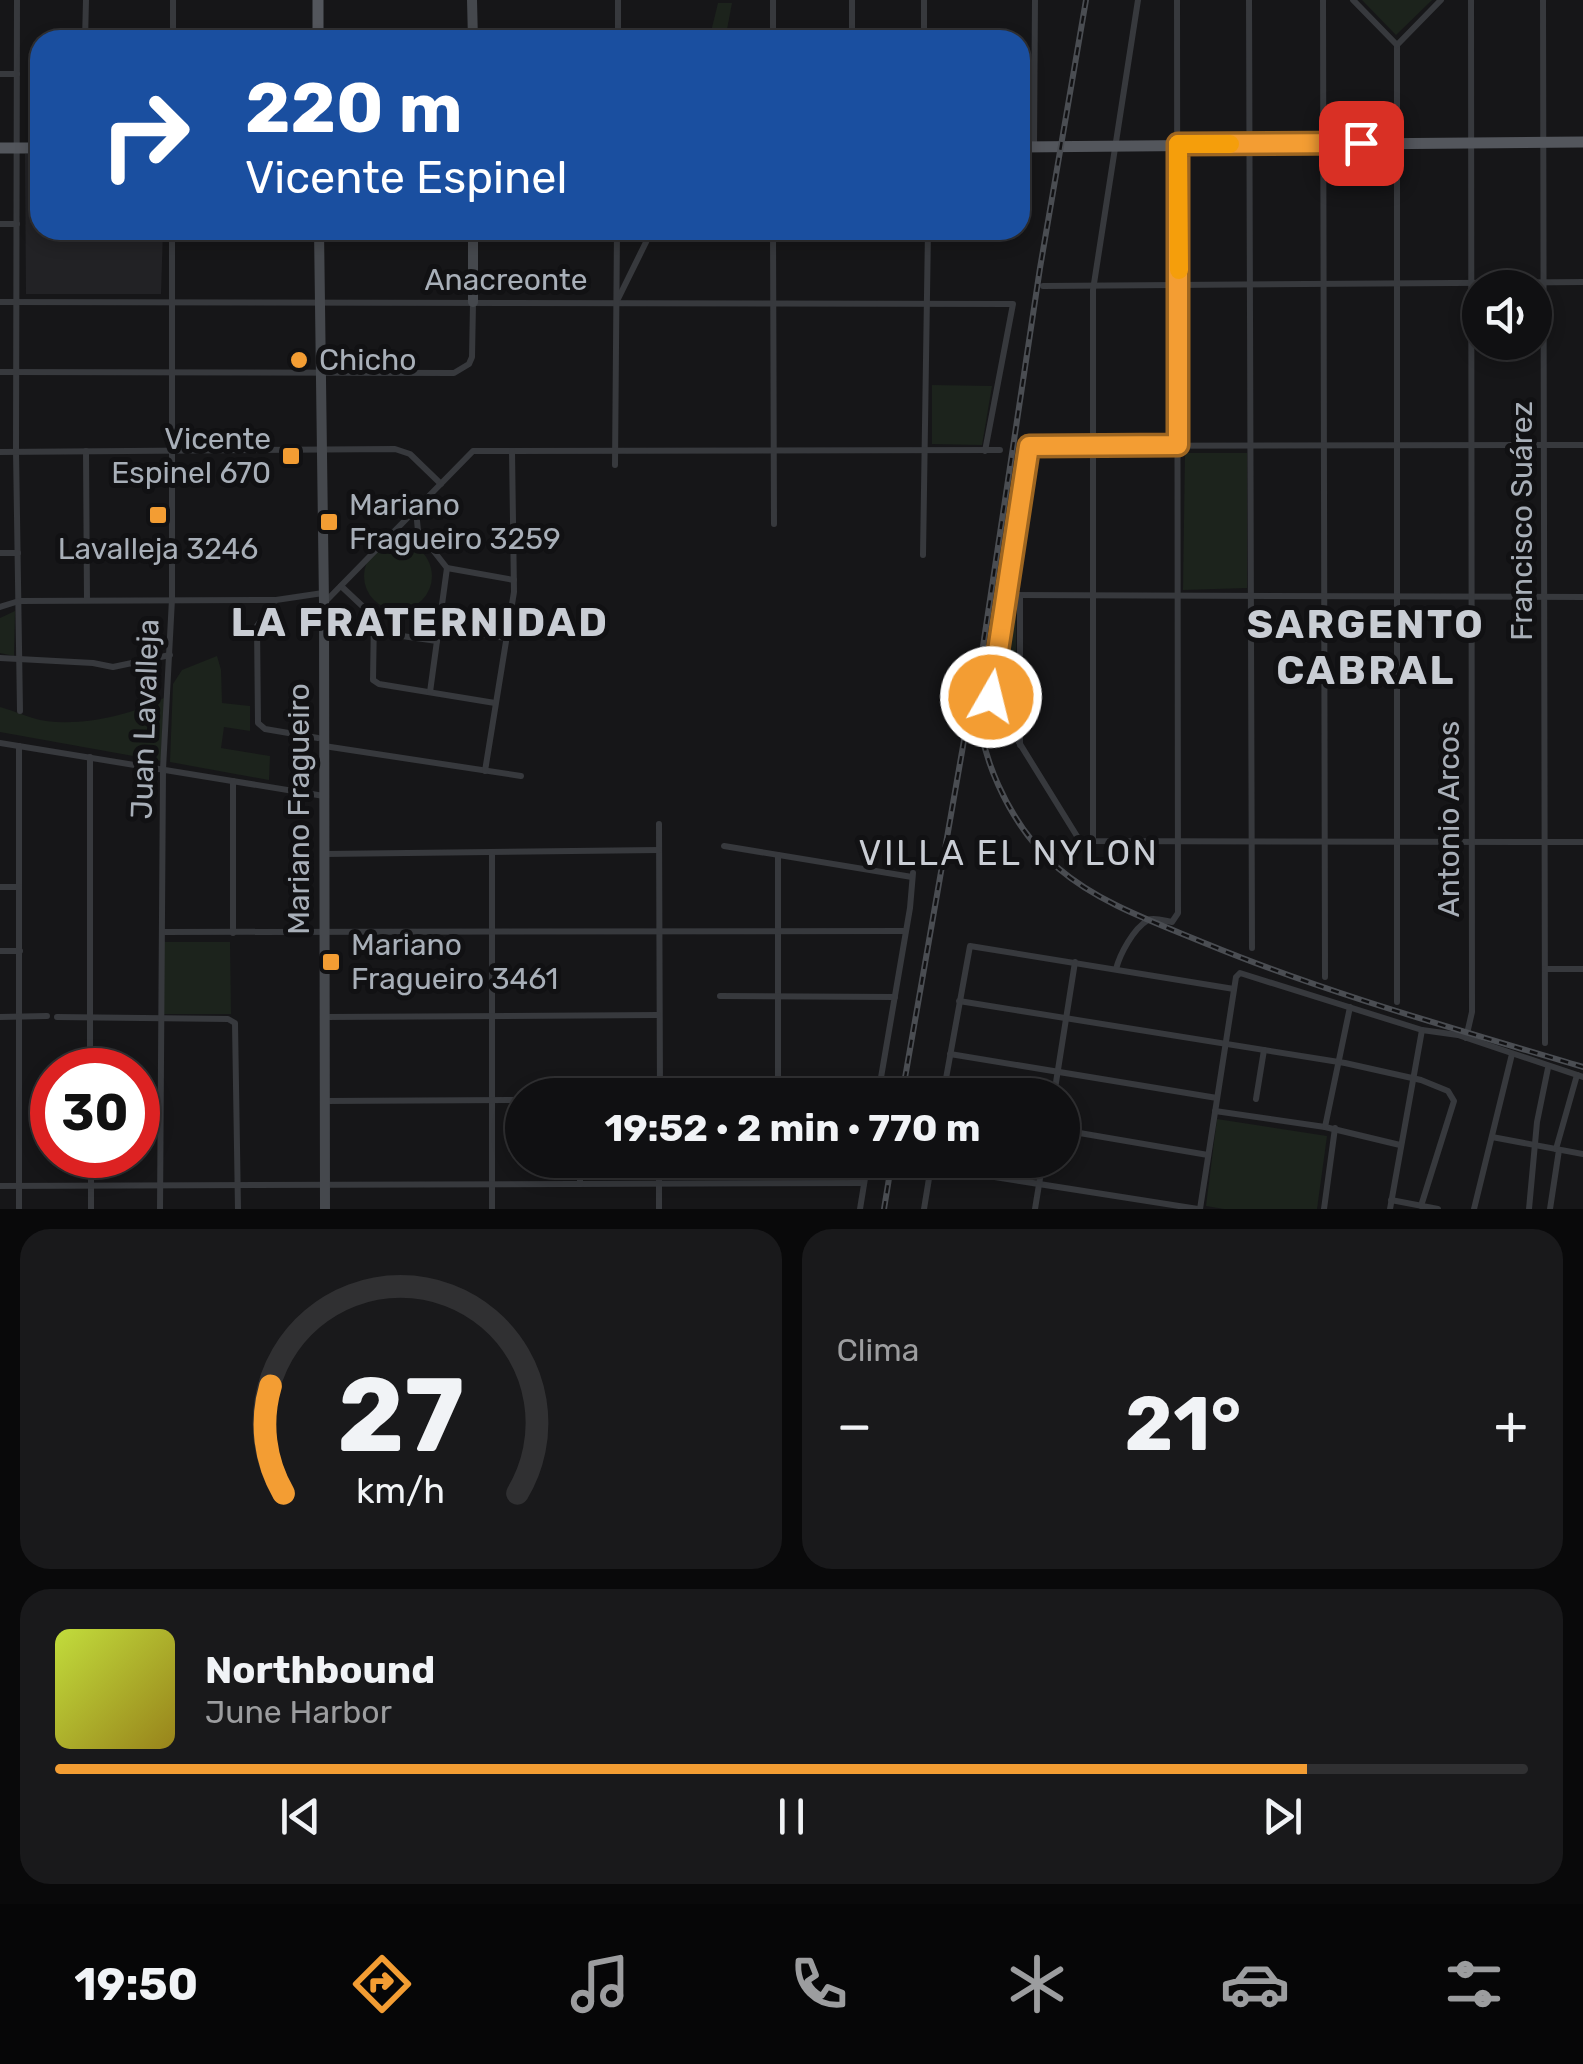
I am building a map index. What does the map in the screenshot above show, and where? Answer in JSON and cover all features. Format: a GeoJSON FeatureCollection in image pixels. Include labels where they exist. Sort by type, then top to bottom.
{"type":"FeatureCollection","features":[{"type":"Feature","properties":{"kind":"main road"},"geometry":{"type":"LineString","coordinates":[[318,0],[318,30]]}},
{"type":"Feature","properties":{"kind":"main road"},"geometry":{"type":"LineString","coordinates":[[472,0],[472,30]]}},
{"type":"Feature","properties":{"kind":"main road"},"geometry":{"type":"LineString","coordinates":[[1030,147],[1583,142]]}},
{"type":"Feature","properties":{"kind":"main road"},"geometry":{"type":"LineString","coordinates":[[0,148],[30,148]]}},
{"type":"Feature","properties":{"kind":"main road","name":"Mariano Fragueiro"},"geometry":{"type":"LineString","coordinates":[[319,240],[325,1209]]}},
{"type":"Feature","properties":{"kind":"main road"},"geometry":{"type":"LineString","coordinates":[[473,240],[473,302]]}},
{"type":"Feature","properties":{"kind":"street"},"geometry":{"type":"LineString","coordinates":[[17,0],[20,711]]}},
{"type":"Feature","properties":{"kind":"street"},"geometry":{"type":"LineString","coordinates":[[85,30],[86,0]]}},
{"type":"Feature","properties":{"kind":"street"},"geometry":{"type":"LineString","coordinates":[[173,0],[173,30]]}},
{"type":"Feature","properties":{"kind":"street"},"geometry":{"type":"LineString","coordinates":[[618,0],[618,30]]}},
{"type":"Feature","properties":{"kind":"street"},"geometry":{"type":"LineString","coordinates":[[773,0],[773,30]]}},
{"type":"Feature","properties":{"kind":"street"},"geometry":{"type":"LineString","coordinates":[[852,0],[852,30]]}},
{"type":"Feature","properties":{"kind":"street"},"geometry":{"type":"LineString","coordinates":[[924,0],[924,30]]}},
{"type":"Feature","properties":{"kind":"street"},"geometry":{"type":"LineString","coordinates":[[1034,147],[1036,0]]}},
{"type":"Feature","properties":{"kind":"street"},"geometry":{"type":"LineString","coordinates":[[1093,842],[1094,284],[1138,0]]}},
{"type":"Feature","properties":{"kind":"street"},"geometry":{"type":"LineString","coordinates":[[1116,969],[1123,950],[1146,922],[1153,918],[1167,922],[1178,913],[1177,0]]}},
{"type":"Feature","properties":{"kind":"street"},"geometry":{"type":"LineString","coordinates":[[1250,0],[1252,948]]}},
{"type":"Feature","properties":{"kind":"street"},"geometry":{"type":"LineString","coordinates":[[1323,0],[1325,977]]}},
{"type":"Feature","properties":{"kind":"street"},"geometry":{"type":"LineString","coordinates":[[1353,0],[1397,45],[1397,1002]]}},
{"type":"Feature","properties":{"kind":"street"},"geometry":{"type":"LineString","coordinates":[[1397,45],[1441,0]]}},
{"type":"Feature","properties":{"kind":"street","name":"Antonio Arcos"},"geometry":{"type":"LineString","coordinates":[[1470,0],[1470,270]]}},
{"type":"Feature","properties":{"kind":"street","name":"Francisco Suárez"},"geometry":{"type":"LineString","coordinates":[[1543,0],[1544,270]]}},
{"type":"Feature","properties":{"kind":"street"},"geometry":{"type":"LineString","coordinates":[[0,74],[17,74]]}},
{"type":"Feature","properties":{"kind":"street"},"geometry":{"type":"LineString","coordinates":[[0,224],[17,224]]}},
{"type":"Feature","properties":{"kind":"street","name":"Juan Lavalleja"},"geometry":{"type":"LineString","coordinates":[[160,1209],[164,769],[172,599],[172,240]]}},
{"type":"Feature","properties":{"kind":"street"},"geometry":{"type":"LineString","coordinates":[[615,465],[617,240]]}},
{"type":"Feature","properties":{"kind":"street"},"geometry":{"type":"LineString","coordinates":[[617,302],[647,240]]}},
{"type":"Feature","properties":{"kind":"street"},"geometry":{"type":"LineString","coordinates":[[773,240],[774,524]]}},
{"type":"Feature","properties":{"kind":"street"},"geometry":{"type":"LineString","coordinates":[[922,555],[928,240]]}},
{"type":"Feature","properties":{"kind":"street"},"geometry":{"type":"LineString","coordinates":[[1042,286],[1462,282]]}},
{"type":"Feature","properties":{"kind":"street"},"geometry":{"type":"LineString","coordinates":[[1552,282],[1583,282]]}},
{"type":"Feature","properties":{"kind":"street","name":"Anacreonte"},"geometry":{"type":"LineString","coordinates":[[0,302],[1013,304],[985,452]]}},
{"type":"Feature","properties":{"kind":"street"},"geometry":{"type":"LineString","coordinates":[[0,372],[454,373],[469,364],[472,356],[473,302]]}},
{"type":"Feature","properties":{"kind":"street","name":"Antonio Arcos"},"geometry":{"type":"LineString","coordinates":[[1466,1038],[1472,1012],[1470,360]]}},
{"type":"Feature","properties":{"kind":"street","name":"Francisco Suárez"},"geometry":{"type":"LineString","coordinates":[[1544,360],[1545,1043]]}},
{"type":"Feature","properties":{"kind":"street"},"geometry":{"type":"LineString","coordinates":[[1583,445],[1029,446],[991,697],[1077,839],[1583,842]]}},
{"type":"Feature","properties":{"kind":"street"},"geometry":{"type":"LineString","coordinates":[[0,452],[404,450],[441,484]]}},
{"type":"Feature","properties":{"kind":"street"},"geometry":{"type":"LineString","coordinates":[[0,607],[19,601],[324,598],[341,586],[472,451],[1000,450]]}},
{"type":"Feature","properties":{"kind":"street"},"geometry":{"type":"LineString","coordinates":[[86,451],[87,600]]}},
{"type":"Feature","properties":{"kind":"street"},"geometry":{"type":"LineString","coordinates":[[486,771],[514,580],[512,451]]}},
{"type":"Feature","properties":{"kind":"street"},"geometry":{"type":"LineString","coordinates":[[416,510],[416,526],[447,568],[514,580]]}},
{"type":"Feature","properties":{"kind":"street"},"geometry":{"type":"LineString","coordinates":[[390,535],[401,533],[423,539]]}},
{"type":"Feature","properties":{"kind":"street"},"geometry":{"type":"LineString","coordinates":[[0,553],[18,553]]}},
{"type":"Feature","properties":{"kind":"street"},"geometry":{"type":"LineString","coordinates":[[430,692],[447,568]]}},
{"type":"Feature","properties":{"kind":"street"},"geometry":{"type":"LineString","coordinates":[[341,586],[374,618],[374,680],[379,684],[495,703]]}},
{"type":"Feature","properties":{"kind":"street"},"geometry":{"type":"LineString","coordinates":[[1006,595],[1583,597]]}},
{"type":"Feature","properties":{"kind":"street"},"geometry":{"type":"LineString","coordinates":[[1020,597],[1020,748]]}},
{"type":"Feature","properties":{"kind":"street"},"geometry":{"type":"LineString","coordinates":[[276,600],[257,626],[258,723],[321,742],[521,776]]}},
{"type":"Feature","properties":{"kind":"street"},"geometry":{"type":"LineString","coordinates":[[439,627],[506,638]]}},
{"type":"Feature","properties":{"kind":"street"},"geometry":{"type":"LineString","coordinates":[[374,632],[437,641]]}},
{"type":"Feature","properties":{"kind":"street"},"geometry":{"type":"LineString","coordinates":[[0,658],[93,662],[113,667],[170,654]]}},
{"type":"Feature","properties":{"kind":"street"},"geometry":{"type":"LineString","coordinates":[[0,743],[325,796]]}},
{"type":"Feature","properties":{"kind":"street"},"geometry":{"type":"LineString","coordinates":[[19,746],[19,1209]]}},
{"type":"Feature","properties":{"kind":"street"},"geometry":{"type":"LineString","coordinates":[[90,757],[90,1048]]}},
{"type":"Feature","properties":{"kind":"street"},"geometry":{"type":"LineString","coordinates":[[233,781],[233,933]]}},
{"type":"Feature","properties":{"kind":"street"},"geometry":{"type":"LineString","coordinates":[[659,824],[660,1078]]}},
{"type":"Feature","properties":{"kind":"street"},"geometry":{"type":"LineString","coordinates":[[724,846],[912,875],[881,1078]]}},
{"type":"Feature","properties":{"kind":"street"},"geometry":{"type":"LineString","coordinates":[[324,854],[658,850]]}},
{"type":"Feature","properties":{"kind":"street"},"geometry":{"type":"LineString","coordinates":[[492,852],[492,1209]]}},
{"type":"Feature","properties":{"kind":"street"},"geometry":{"type":"LineString","coordinates":[[778,855],[778,1078]]}},
{"type":"Feature","properties":{"kind":"street"},"geometry":{"type":"LineString","coordinates":[[0,887],[19,887]]}},
{"type":"Feature","properties":{"kind":"street"},"geometry":{"type":"LineString","coordinates":[[162,932],[906,931]]}},
{"type":"Feature","properties":{"kind":"street"},"geometry":{"type":"LineString","coordinates":[[946,1078],[970,946],[1234,989]]}},
{"type":"Feature","properties":{"kind":"street"},"geometry":{"type":"LineString","coordinates":[[0,951],[20,951]]}},
{"type":"Feature","properties":{"kind":"street"},"geometry":{"type":"LineString","coordinates":[[1057,1078],[1075,962]]}},
{"type":"Feature","properties":{"kind":"street"},"geometry":{"type":"LineString","coordinates":[[1545,969],[1583,968]]}},
{"type":"Feature","properties":{"kind":"street"},"geometry":{"type":"LineString","coordinates":[[1011,1178],[1199,1209],[1234,989],[1237,974],[1244,973],[1580,1076],[1558,1150],[1550,1209]]}},
{"type":"Feature","properties":{"kind":"street"},"geometry":{"type":"LineString","coordinates":[[720,996],[895,998]]}},
{"type":"Feature","properties":{"kind":"street"},"geometry":{"type":"LineString","coordinates":[[959,1000],[1338,1062],[1448,1090],[1455,1099],[1421,1206]]}},
{"type":"Feature","properties":{"kind":"street"},"geometry":{"type":"LineString","coordinates":[[1325,1126],[1350,1007]]}},
{"type":"Feature","properties":{"kind":"street"},"geometry":{"type":"LineString","coordinates":[[0,1017],[47,1016]]}},
{"type":"Feature","properties":{"kind":"street"},"geometry":{"type":"LineString","coordinates":[[325,1018],[658,1016]]}},
{"type":"Feature","properties":{"kind":"street"},"geometry":{"type":"LineString","coordinates":[[57,1017],[228,1019],[235,1023],[238,1209]]}},
{"type":"Feature","properties":{"kind":"street"},"geometry":{"type":"LineString","coordinates":[[1422,1030],[1390,1204],[1438,1209]]}},
{"type":"Feature","properties":{"kind":"street"},"geometry":{"type":"LineString","coordinates":[[1256,1099],[1264,1050]]}},
{"type":"Feature","properties":{"kind":"street"},"geometry":{"type":"LineString","coordinates":[[950,1054],[1217,1098]]}},
{"type":"Feature","properties":{"kind":"street"},"geometry":{"type":"LineString","coordinates":[[1474,1209],[1512,1054]]}},
{"type":"Feature","properties":{"kind":"street"},"geometry":{"type":"LineString","coordinates":[[1529,1209],[1534,1146],[1548,1068]]}},
{"type":"Feature","properties":{"kind":"street"},"geometry":{"type":"LineString","coordinates":[[325,1101],[505,1100]]}},
{"type":"Feature","properties":{"kind":"street"},"geometry":{"type":"LineString","coordinates":[[1215,1111],[1325,1126],[1400,1144]]}},
{"type":"Feature","properties":{"kind":"street"},"geometry":{"type":"LineString","coordinates":[[1324,1209],[1334,1128]]}},
{"type":"Feature","properties":{"kind":"street"},"geometry":{"type":"LineString","coordinates":[[1080,1133],[1208,1155]]}},
{"type":"Feature","properties":{"kind":"street"},"geometry":{"type":"LineString","coordinates":[[1492,1137],[1583,1154]]}},
{"type":"Feature","properties":{"kind":"street"},"geometry":{"type":"LineString","coordinates":[[91,1178],[91,1209]]}},
{"type":"Feature","properties":{"kind":"street"},"geometry":{"type":"LineString","coordinates":[[580,1178],[580,1184]]}},
{"type":"Feature","properties":{"kind":"street"},"geometry":{"type":"LineString","coordinates":[[658,1178],[659,1209]]}},
{"type":"Feature","properties":{"kind":"street"},"geometry":{"type":"LineString","coordinates":[[860,1209],[865,1178]]}},
{"type":"Feature","properties":{"kind":"street"},"geometry":{"type":"LineString","coordinates":[[924,1209],[930,1178]]}},
{"type":"Feature","properties":{"kind":"street"},"geometry":{"type":"LineString","coordinates":[[1035,1209],[1040,1178]]}},
{"type":"Feature","properties":{"kind":"street"},"geometry":{"type":"LineString","coordinates":[[0,1186],[864,1183]]}},
{"type":"Feature","properties":{"kind":"street"},"geometry":{"type":"LineString","coordinates":[[1126,1209],[1128,1199]]}},
{"type":"Feature","properties":{"kind":"shaded area"},"geometry":{"type":"Polygon","coordinates":[[[1362,0],[1432,0],[1396,35],[1362,0]]]}},
{"type":"Feature","properties":{"kind":"shaded area"},"geometry":{"type":"Polygon","coordinates":[[[718,3],[732,3],[727,30],[711,30],[718,3]]]}},
{"type":"Feature","properties":{"kind":"shaded area"},"geometry":{"type":"Polygon","coordinates":[[[25,154],[30,154],[30,240],[163,240],[161,294],[26,294],[25,154]]]}},
{"type":"Feature","properties":{"kind":"shaded area"},"geometry":{"type":"Polygon","coordinates":[[[932,385],[992,386],[982,445],[932,444],[932,385]]]}},
{"type":"Feature","properties":{"kind":"shaded area"},"geometry":{"type":"Polygon","coordinates":[[[1185,453],[1247,453],[1247,588],[1183,590],[1185,453]]]}},
{"type":"Feature","properties":{"kind":"shaded area"},"geometry":{"type":"Polygon","coordinates":[[[398,542],[422,552],[432,576],[422,600],[398,610],[374,600],[364,576],[374,552],[398,542]]]}},
{"type":"Feature","properties":{"kind":"shaded area"},"geometry":{"type":"Polygon","coordinates":[[[1014,604],[1016,727],[992,697],[1009,605],[1014,604]]]}},
{"type":"Feature","properties":{"kind":"shaded area"},"geometry":{"type":"Polygon","coordinates":[[[15,611],[14,656],[0,653],[0,618],[15,611]]]}},
{"type":"Feature","properties":{"kind":"shaded area"},"geometry":{"type":"Polygon","coordinates":[[[217,656],[222,703],[250,706],[250,731],[224,727],[221,748],[270,756],[269,780],[170,762],[173,684],[182,670],[217,656]]]}},
{"type":"Feature","properties":{"kind":"shaded area"},"geometry":{"type":"Polygon","coordinates":[[[164,698],[161,761],[0,732],[0,707],[40,720],[76,722],[122,714],[164,698]]]}},
{"type":"Feature","properties":{"kind":"shaded area"},"geometry":{"type":"Polygon","coordinates":[[[163,942],[230,942],[231,1014],[164,1014],[163,942]]]}},
{"type":"Feature","properties":{"kind":"shaded area"},"geometry":{"type":"Polygon","coordinates":[[[1217,1119],[1327,1136],[1317,1209],[1206,1206],[1217,1119]]]}},
{"type":"Feature","properties":{"kind":"shaded area"},"geometry":{"type":"Polygon","coordinates":[[[585,1178],[651,1178],[651,1179],[585,1178]]]}},
{"type":"Feature","properties":{"kind":"railway"},"geometry":{"type":"LineString","coordinates":[[1086,0],[1040,268],[977,686],[982,736],[998,785],[1024,831],[1058,868],[1130,912],[1299,979],[1583,1067]]}},
{"type":"Feature","properties":{"kind":"railway"},"geometry":{"type":"LineString","coordinates":[[905,1078],[970,706]]}},
{"type":"Feature","properties":{"kind":"railway"},"geometry":{"type":"LineString","coordinates":[[884,1209],[889,1178]]}},
{"type":"Feature","properties":{"kind":"slow traffic"},"geometry":{"type":"LineString","coordinates":[[1179,270],[1178,144],[1230,144]]}},
{"type":"Feature","properties":{"kind":"place","name":"Chicho"},"geometry":{"type":"Point","coordinates":[299,360]}},
{"type":"Feature","properties":{"kind":"place","name":"Vicente Espinel 670"},"geometry":{"type":"Point","coordinates":[291,456]}},
{"type":"Feature","properties":{"kind":"place","name":"Lavalleja 3246"},"geometry":{"type":"Point","coordinates":[158,515]}},
{"type":"Feature","properties":{"kind":"place","name":"Mariano Fragueiro 3259"},"geometry":{"type":"Point","coordinates":[329,522]}},
{"type":"Feature","properties":{"kind":"place","name":"Mariano Fragueiro 3461"},"geometry":{"type":"Point","coordinates":[331,962]}},
{"type":"Feature","properties":{"kind":"district","name":"LA FRATERNIDAD"},"geometry":{"type":"Point","coordinates":[420,622]}},
{"type":"Feature","properties":{"kind":"district","name":"SARGENTO CABRAL"},"geometry":{"type":"Point","coordinates":[1366,647]}},
{"type":"Feature","properties":{"kind":"district","name":"VILLA EL NYLON"},"geometry":{"type":"Point","coordinates":[1009,853]}},
{"type":"Feature","properties":{"kind":"route"},"geometry":{"type":"LineString","coordinates":[[991,697],[1029,446],[1178,445],[1178,144],[1361,143]]}}]}
